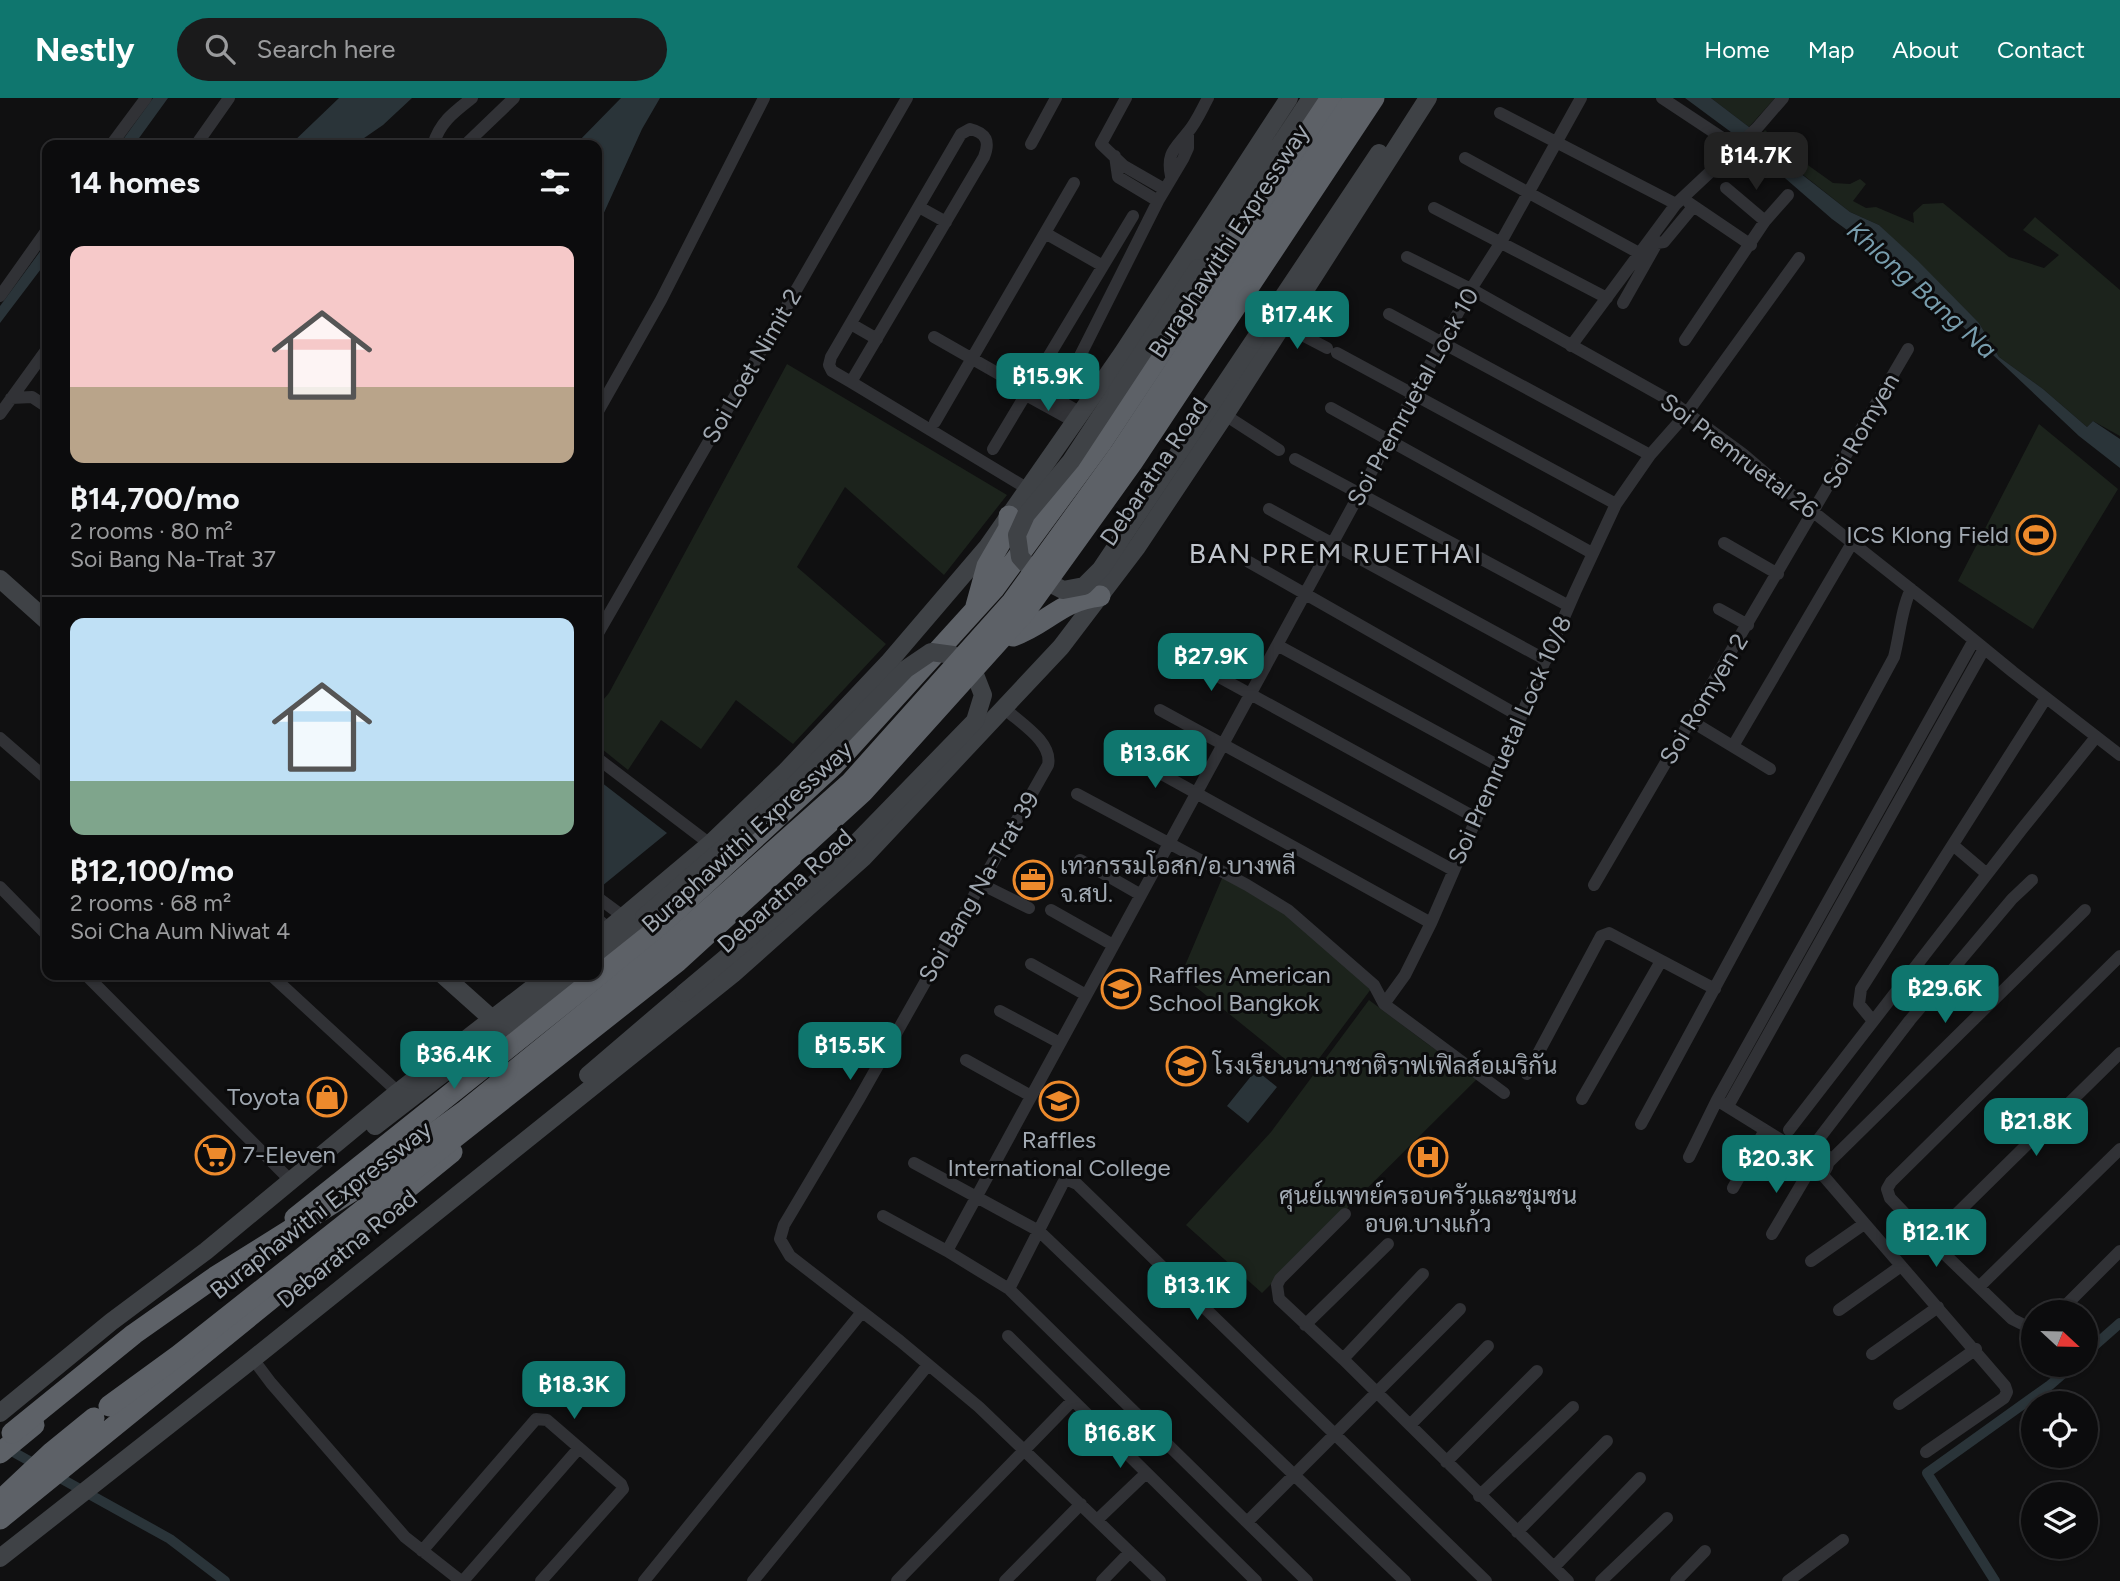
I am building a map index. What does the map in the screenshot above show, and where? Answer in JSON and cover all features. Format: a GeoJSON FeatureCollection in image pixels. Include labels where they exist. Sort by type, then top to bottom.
{"type":"FeatureCollection","features":[{"type":"Feature","properties":{"kind":"highway"},"geometry":{"type":"LineString","coordinates":[[602,972],[651,934],[834,765],[994,589],[1102,442],[1331,98]]}},
{"type":"Feature","properties":{"kind":"highway"},"geometry":{"type":"LineString","coordinates":[[4,1441],[149,1311],[209,1269],[360,1175],[460,1102],[659,941],[844,775],[1004,596],[1111,448],[1343,98]]}},
{"type":"Feature","properties":{"kind":"highway","name":"Buraphawithi Expressway"},"geometry":{"type":"LineString","coordinates":[[4,1441],[134,1334],[215,1277],[365,1183],[466,1110],[665,948],[851,782],[1012,602],[1119,454],[1354,98]]}},
{"type":"Feature","properties":{"kind":"highway","name":"Buraphawithi Expressway"},"geometry":{"type":"LineString","coordinates":[[0,1501],[34,1468],[102,1412],[179,1355],[677,962],[863,792],[1025,612],[1132,463],[1374,98]]}},
{"type":"Feature","properties":{"kind":"highway","name":"Debaratna Road"},"geometry":{"type":"LineString","coordinates":[[0,1519],[683,967],[869,797],[1030,617],[1137,466],[1381,98]]}},
{"type":"Feature","properties":{"kind":"highway"},"geometry":{"type":"LineString","coordinates":[[974,611],[987,566],[1009,528],[1009,516]]}},
{"type":"Feature","properties":{"kind":"highway"},"geometry":{"type":"LineString","coordinates":[[1013,636],[1023,633],[1073,601],[1100,596]]}},
{"type":"Feature","properties":{"kind":"highway"},"geometry":{"type":"LineString","coordinates":[[4,1441],[592,980]]}},
{"type":"Feature","properties":{"kind":"main road"},"geometry":{"type":"LineString","coordinates":[[607,926],[710,844],[786,771],[888,663],[988,546],[1093,396],[1289,98]]}},
{"type":"Feature","properties":{"kind":"main road"},"geometry":{"type":"LineString","coordinates":[[1311,98],[1072,461],[1026,515],[1017,535],[1020,557],[1038,577],[1063,590],[1084,586],[1101,569],[1277,320],[1416,98]]}},
{"type":"Feature","properties":{"kind":"main road","name":"Debaratna Road"},"geometry":{"type":"LineString","coordinates":[[0,1558],[733,974],[863,858],[1061,647],[1100,596],[1167,503],[1225,415],[1277,320],[1428,98]]}},
{"type":"Feature","properties":{"kind":"main road"},"geometry":{"type":"LineString","coordinates":[[0,579],[42,617]]}},
{"type":"Feature","properties":{"kind":"main road"},"geometry":{"type":"LineString","coordinates":[[540,1127],[593,1070],[827,873],[975,721],[983,695],[974,671],[953,655],[931,652],[905,669],[785,795],[602,951]]}},
{"type":"Feature","properties":{"kind":"main road"},"geometry":{"type":"LineString","coordinates":[[449,980],[491,1018]]}},
{"type":"Feature","properties":{"kind":"main road"},"geometry":{"type":"LineString","coordinates":[[0,1413],[110,1322],[206,1251],[398,1092],[542,980]]}},
{"type":"Feature","properties":{"kind":"main road"},"geometry":{"type":"LineString","coordinates":[[309,1166],[348,1146],[565,980]]}},
{"type":"Feature","properties":{"kind":"street"},"geometry":{"type":"LineString","coordinates":[[115,140],[146,98]]}},
{"type":"Feature","properties":{"kind":"street"},"geometry":{"type":"LineString","coordinates":[[200,140],[229,98]]}},
{"type":"Feature","properties":{"kind":"street"},"geometry":{"type":"LineString","coordinates":[[434,140],[437,131],[447,118],[472,98]]}},
{"type":"Feature","properties":{"kind":"street"},"geometry":{"type":"LineString","coordinates":[[602,404],[667,290],[764,98]]}},
{"type":"Feature","properties":{"kind":"street","name":"Soi Loet Nimit 2"},"geometry":{"type":"LineString","coordinates":[[602,626],[907,98]]}},
{"type":"Feature","properties":{"kind":"street"},"geometry":{"type":"LineString","coordinates":[[1031,144],[1056,98]]}},
{"type":"Feature","properties":{"kind":"street"},"geometry":{"type":"LineString","coordinates":[[1126,98],[1101,144],[1115,156],[1118,177],[1161,195]]}},
{"type":"Feature","properties":{"kind":"street"},"geometry":{"type":"LineString","coordinates":[[1093,396],[1079,378],[1077,368],[1080,356],[1171,176],[1168,162],[1178,156],[1178,142],[1188,132],[1209,98]]}},
{"type":"Feature","properties":{"kind":"street","name":"Soi Premruetal Lock 10"},"geometry":{"type":"LineString","coordinates":[[947,1251],[1471,289],[1501,242],[1580,98]]}},
{"type":"Feature","properties":{"kind":"street"},"geometry":{"type":"LineString","coordinates":[[1661,98],[1737,146]]}},
{"type":"Feature","properties":{"kind":"street"},"geometry":{"type":"LineString","coordinates":[[1571,346],[1639,253],[1783,98]]}},
{"type":"Feature","properties":{"kind":"street"},"geometry":{"type":"LineString","coordinates":[[470,140],[512,99]]}},
{"type":"Feature","properties":{"kind":"street"},"geometry":{"type":"LineString","coordinates":[[1500,113],[1685,203],[1751,245]]}},
{"type":"Feature","properties":{"kind":"street"},"geometry":{"type":"LineString","coordinates":[[851,383],[988,146],[987,138],[980,132],[970,129],[961,134],[831,357],[829,365],[832,371],[851,383],[1028,489]]}},
{"type":"Feature","properties":{"kind":"street"},"geometry":{"type":"LineString","coordinates":[[1465,158],[1639,253]]}},
{"type":"Feature","properties":{"kind":"street"},"geometry":{"type":"LineString","coordinates":[[935,422],[1074,183]]}},
{"type":"Feature","properties":{"kind":"street"},"geometry":{"type":"LineString","coordinates":[[1726,188],[1765,221]]}},
{"type":"Feature","properties":{"kind":"street"},"geometry":{"type":"LineString","coordinates":[[1685,340],[1765,221],[1788,195]]}},
{"type":"Feature","properties":{"kind":"street"},"geometry":{"type":"LineString","coordinates":[[1623,303],[1657,243],[1664,242],[1685,203]]}},
{"type":"Feature","properties":{"kind":"street"},"geometry":{"type":"LineString","coordinates":[[919,207],[946,222]]}},
{"type":"Feature","properties":{"kind":"street"},"geometry":{"type":"LineString","coordinates":[[1434,208],[1607,298]]}},
{"type":"Feature","properties":{"kind":"street"},"geometry":{"type":"LineString","coordinates":[[993,449],[1026,388],[1133,216]]}},
{"type":"Feature","properties":{"kind":"street"},"geometry":{"type":"LineString","coordinates":[[1045,233],[1103,266]]}},
{"type":"Feature","properties":{"kind":"street"},"geometry":{"type":"LineString","coordinates":[[0,296],[42,237]]}},
{"type":"Feature","properties":{"kind":"street","name":"Soi Premruetal 26"},"geometry":{"type":"LineString","coordinates":[[1407,257],[1471,289],[1687,413],[1743,454],[2120,755]]}},
{"type":"Feature","properties":{"kind":"street","name":"Soi Premruetal Lock 10/8"},"geometry":{"type":"LineString","coordinates":[[1384,1004],[1405,975],[1431,923],[1592,553],[1616,504],[1650,456],[1687,413],[1799,258]]}},
{"type":"Feature","properties":{"kind":"street"},"geometry":{"type":"LineString","coordinates":[[1389,314],[1650,456]]}},
{"type":"Feature","properties":{"kind":"street"},"geometry":{"type":"LineString","coordinates":[[1277,320],[1616,504]]}},
{"type":"Feature","properties":{"kind":"street"},"geometry":{"type":"LineString","coordinates":[[850,324],[877,339]]}},
{"type":"Feature","properties":{"kind":"street"},"geometry":{"type":"LineString","coordinates":[[934,337],[1078,418]]}},
{"type":"Feature","properties":{"kind":"street","name":"Soi Romyen"},"geometry":{"type":"LineString","coordinates":[[1814,513],[1908,349]]}},
{"type":"Feature","properties":{"kind":"street"},"geometry":{"type":"LineString","coordinates":[[0,414],[42,356]]}},
{"type":"Feature","properties":{"kind":"street"},"geometry":{"type":"LineString","coordinates":[[11,398],[32,397],[42,404]]}},
{"type":"Feature","properties":{"kind":"street"},"geometry":{"type":"LineString","coordinates":[[1331,408],[1592,553]]}},
{"type":"Feature","properties":{"kind":"street"},"geometry":{"type":"LineString","coordinates":[[1225,415],[1279,450]]}},
{"type":"Feature","properties":{"kind":"street"},"geometry":{"type":"LineString","coordinates":[[1295,459],[1569,606]]}},
{"type":"Feature","properties":{"kind":"street"},"geometry":{"type":"LineString","coordinates":[[1269,509],[1546,660]]}},
{"type":"Feature","properties":{"kind":"street","name":"Soi Romyen 2"},"geometry":{"type":"LineString","coordinates":[[1594,885],[1814,513]]}},
{"type":"Feature","properties":{"kind":"street"},"geometry":{"type":"LineString","coordinates":[[1724,543],[1778,574]]}},
{"type":"Feature","properties":{"kind":"street"},"geometry":{"type":"LineString","coordinates":[[1733,746],[1853,543]]}},
{"type":"Feature","properties":{"kind":"street"},"geometry":{"type":"LineString","coordinates":[[1249,562],[1521,717]]}},
{"type":"Feature","properties":{"kind":"street"},"geometry":{"type":"LineString","coordinates":[[1642,1124],[1894,657],[1904,603],[1911,589]]}},
{"type":"Feature","properties":{"kind":"street"},"geometry":{"type":"LineString","coordinates":[[1719,609],[1748,625]]}},
{"type":"Feature","properties":{"kind":"street"},"geometry":{"type":"LineString","coordinates":[[1277,645],[1499,766]]}},
{"type":"Feature","properties":{"kind":"street"},"geometry":{"type":"LineString","coordinates":[[1689,1157],[1722,1103],[1979,645]]}},
{"type":"Feature","properties":{"kind":"street"},"geometry":{"type":"LineString","coordinates":[[1189,661],[1476,818]]}},
{"type":"Feature","properties":{"kind":"street"},"geometry":{"type":"LineString","coordinates":[[1873,1021],[1859,1004],[1861,989],[2046,698]]}},
{"type":"Feature","properties":{"kind":"street","name":"Soi Bang Na-Trat 39"},"geometry":{"type":"LineString","coordinates":[[1004,708],[1046,747],[1050,756],[1048,765],[781,1232],[780,1239],[790,1256],[928,1365],[1025,1450],[1160,1581]]}},
{"type":"Feature","properties":{"kind":"street"},"geometry":{"type":"LineString","coordinates":[[1160,710],[1454,870]]}},
{"type":"Feature","properties":{"kind":"street"},"geometry":{"type":"LineString","coordinates":[[1691,721],[1770,769]]}},
{"type":"Feature","properties":{"kind":"street"},"geometry":{"type":"LineString","coordinates":[[1789,1129],[2096,737]]}},
{"type":"Feature","properties":{"kind":"street"},"geometry":{"type":"LineString","coordinates":[[0,738],[42,775]]}},
{"type":"Feature","properties":{"kind":"street"},"geometry":{"type":"LineString","coordinates":[[1131,757],[1431,923]]}},
{"type":"Feature","properties":{"kind":"street"},"geometry":{"type":"LineString","coordinates":[[602,762],[710,844]]}},
{"type":"Feature","properties":{"kind":"street"},"geometry":{"type":"LineString","coordinates":[[1077,794],[1247,885],[1287,910],[1374,985],[1384,1004],[1504,1093]]}},
{"type":"Feature","properties":{"kind":"street"},"geometry":{"type":"LineString","coordinates":[[1953,845],[1987,874]]}},
{"type":"Feature","properties":{"kind":"street"},"geometry":{"type":"LineString","coordinates":[[1080,860],[1141,895]]}},
{"type":"Feature","properties":{"kind":"street"},"geometry":{"type":"LineString","coordinates":[[1926,1452],[2004,1398],[2006,1386],[1819,1170],[1802,1162],[1910,1020],[2012,899],[2032,880]]}},
{"type":"Feature","properties":{"kind":"street"},"geometry":{"type":"LineString","coordinates":[[981,884],[1029,908]]}},
{"type":"Feature","properties":{"kind":"street"},"geometry":{"type":"LineString","coordinates":[[0,887],[42,930]]}},
{"type":"Feature","properties":{"kind":"street"},"geometry":{"type":"LineString","coordinates":[[1051,910],[1113,946]]}},
{"type":"Feature","properties":{"kind":"street"},"geometry":{"type":"LineString","coordinates":[[1772,1234],[1819,1170],[2085,910]]}},
{"type":"Feature","properties":{"kind":"street"},"geometry":{"type":"LineString","coordinates":[[1527,1074],[1601,936],[1609,933],[1714,989]]}},
{"type":"Feature","properties":{"kind":"street"},"geometry":{"type":"LineString","coordinates":[[2021,1324],[2012,1319],[1930,1240],[1890,1198],[1887,1189],[1891,1182],[2120,956]]}},
{"type":"Feature","properties":{"kind":"street"},"geometry":{"type":"LineString","coordinates":[[1582,1099],[1661,961]]}},
{"type":"Feature","properties":{"kind":"street"},"geometry":{"type":"LineString","coordinates":[[1031,964],[1086,995]]}},
{"type":"Feature","properties":{"kind":"street"},"geometry":{"type":"LineString","coordinates":[[91,980],[291,1181]]}},
{"type":"Feature","properties":{"kind":"street"},"geometry":{"type":"LineString","coordinates":[[276,980],[398,1092]]}},
{"type":"Feature","properties":{"kind":"street"},"geometry":{"type":"LineString","coordinates":[[1000,1012],[1060,1043]]}},
{"type":"Feature","properties":{"kind":"street"},"geometry":{"type":"LineString","coordinates":[[1930,1240],[2120,1053]]}},
{"type":"Feature","properties":{"kind":"street"},"geometry":{"type":"LineString","coordinates":[[966,1060],[1031,1097]]}},
{"type":"Feature","properties":{"kind":"street"},"geometry":{"type":"LineString","coordinates":[[1722,1103],[1765,1130],[1808,1152],[1823,1152],[1819,1170]]}},
{"type":"Feature","properties":{"kind":"street"},"geometry":{"type":"LineString","coordinates":[[1732,1188],[1765,1130]]}},
{"type":"Feature","properties":{"kind":"street"},"geometry":{"type":"LineString","coordinates":[[1979,1287],[2120,1149]]}},
{"type":"Feature","properties":{"kind":"street"},"geometry":{"type":"LineString","coordinates":[[914,1163],[1038,1231],[1405,1581]]}},
{"type":"Feature","properties":{"kind":"street"},"geometry":{"type":"LineString","coordinates":[[1009,1289],[1063,1183],[1068,1180],[1077,1184],[1486,1581]]}},
{"type":"Feature","properties":{"kind":"street"},"geometry":{"type":"LineString","coordinates":[[1345,1214],[1280,1279],[1277,1285],[1279,1299],[1568,1581]]}},
{"type":"Feature","properties":{"kind":"street"},"geometry":{"type":"LineString","coordinates":[[883,1216],[1009,1289],[1307,1581]]}},
{"type":"Feature","properties":{"kind":"street"},"geometry":{"type":"LineString","coordinates":[[1811,1261],[1864,1224]]}},
{"type":"Feature","properties":{"kind":"street"},"geometry":{"type":"LineString","coordinates":[[1305,1325],[1388,1244]]}},
{"type":"Feature","properties":{"kind":"street"},"geometry":{"type":"LineString","coordinates":[[2071,1300],[2120,1251]]}},
{"type":"Feature","properties":{"kind":"street"},"geometry":{"type":"LineString","coordinates":[[1839,1310],[1901,1266]]}},
{"type":"Feature","properties":{"kind":"street"},"geometry":{"type":"LineString","coordinates":[[1343,1359],[1423,1274]]}},
{"type":"Feature","properties":{"kind":"street"},"geometry":{"type":"LineString","coordinates":[[1872,1354],[1938,1307]]}},
{"type":"Feature","properties":{"kind":"street"},"geometry":{"type":"LineString","coordinates":[[1247,1522],[1460,1309]]}},
{"type":"Feature","properties":{"kind":"street"},"geometry":{"type":"LineString","coordinates":[[644,1581],[862,1312]]}},
{"type":"Feature","properties":{"kind":"street"},"geometry":{"type":"LineString","coordinates":[[1008,1336],[1256,1581]]}},
{"type":"Feature","properties":{"kind":"street"},"geometry":{"type":"LineString","coordinates":[[1410,1425],[1488,1346]]}},
{"type":"Feature","properties":{"kind":"street"},"geometry":{"type":"LineString","coordinates":[[1899,1404],[1976,1349]]}},
{"type":"Feature","properties":{"kind":"street"},"geometry":{"type":"LineString","coordinates":[[253,1359],[405,1536],[462,1581],[579,1448]]}},
{"type":"Feature","properties":{"kind":"street"},"geometry":{"type":"LineString","coordinates":[[753,1581],[928,1365]]}},
{"type":"Feature","properties":{"kind":"street"},"geometry":{"type":"LineString","coordinates":[[1446,1462],[1537,1371]]}},
{"type":"Feature","properties":{"kind":"street"},"geometry":{"type":"LineString","coordinates":[[897,1581],[1072,1401]]}},
{"type":"Feature","properties":{"kind":"street"},"geometry":{"type":"LineString","coordinates":[[1479,1496],[1573,1406]]}},
{"type":"Feature","properties":{"kind":"street"},"geometry":{"type":"LineString","coordinates":[[422,1551],[536,1419],[547,1420],[621,1484],[623,1489],[541,1581]]}},
{"type":"Feature","properties":{"kind":"street"},"geometry":{"type":"LineString","coordinates":[[1517,1532],[1607,1441]]}},
{"type":"Feature","properties":{"kind":"street"},"geometry":{"type":"LineString","coordinates":[[1097,1520],[1141,1478]]}},
{"type":"Feature","properties":{"kind":"street"},"geometry":{"type":"LineString","coordinates":[[1554,1567],[1640,1478]]}},
{"type":"Feature","properties":{"kind":"street"},"geometry":{"type":"LineString","coordinates":[[1004,1581],[1081,1504]]}},
{"type":"Feature","properties":{"kind":"street"},"geometry":{"type":"LineString","coordinates":[[1601,1581],[1667,1518]]}},
{"type":"Feature","properties":{"kind":"street"},"geometry":{"type":"LineString","coordinates":[[1788,1581],[1843,1540]]}},
{"type":"Feature","properties":{"kind":"street"},"geometry":{"type":"LineString","coordinates":[[1676,1581],[1705,1551]]}},
{"type":"Feature","properties":{"kind":"street"},"geometry":{"type":"LineString","coordinates":[[1102,1581],[1130,1552]]}},
{"type":"Feature","properties":{"kind":"shaded area"},"geometry":{"type":"Polygon","coordinates":[[[153,98],[168,98],[138,140],[123,140],[153,98]]]}},
{"type":"Feature","properties":{"kind":"shaded area"},"geometry":{"type":"Polygon","coordinates":[[[339,98],[412,98],[383,125],[361,140],[295,140],[339,98]]]}},
{"type":"Feature","properties":{"kind":"shaded area"},"geometry":{"type":"Polygon","coordinates":[[[621,98],[660,98],[642,129],[602,217],[602,140],[580,140],[621,98]]]}},
{"type":"Feature","properties":{"kind":"shaded area"},"geometry":{"type":"Polygon","coordinates":[[[1685,98],[1711,98],[1749,127],[1758,140],[1850,212],[1879,225],[1979,323],[1999,357],[2043,389],[2087,427],[2093,421],[2120,439],[2120,468],[2079,436],[1907,274],[1832,219],[1739,138],[1685,98]]]}},
{"type":"Feature","properties":{"kind":"shaded area"},"geometry":{"type":"Polygon","coordinates":[[[1711,98],[1775,98],[1749,127],[1711,98]]]}},
{"type":"Feature","properties":{"kind":"shaded area"},"geometry":{"type":"Polygon","coordinates":[[[1765,130],[1784,148],[1833,183],[1850,184],[1860,179],[1866,184],[1853,201],[1866,208],[1876,207],[1914,223],[1913,213],[1923,204],[1943,203],[2009,257],[2044,268],[2059,255],[2023,230],[2035,217],[2120,290],[2120,436],[2093,421],[2087,427],[2043,389],[1999,357],[1979,323],[1879,225],[1850,212],[1758,139],[1765,130]]]}},
{"type":"Feature","properties":{"kind":"shaded area"},"geometry":{"type":"Polygon","coordinates":[[[42,249],[42,268],[0,323],[0,306],[42,249]]]}},
{"type":"Feature","properties":{"kind":"shaded area"},"geometry":{"type":"Polygon","coordinates":[[[787,364],[1007,495],[944,575],[845,487],[797,567],[886,644],[793,744],[736,700],[701,749],[661,720],[628,770],[602,749],[602,701],[609,693],[787,364]]]}},
{"type":"Feature","properties":{"kind":"shaded area","name":"ICS Klong Field"},"geometry":{"type":"Polygon","coordinates":[[[2039,424],[2118,489],[2033,629],[1958,581],[2039,424]]]}},
{"type":"Feature","properties":{"kind":"shaded area"},"geometry":{"type":"Polygon","coordinates":[[[602,783],[667,833],[602,886],[602,783]]]}},
{"type":"Feature","properties":{"kind":"shaded area"},"geometry":{"type":"Polygon","coordinates":[[[1223,876],[1265,896],[1371,989],[1306,1076],[1181,975],[1223,876]]]}},
{"type":"Feature","properties":{"kind":"shaded area"},"geometry":{"type":"Polygon","coordinates":[[[1369,1000],[1478,1078],[1262,1293],[1186,1225],[1271,1132],[1369,1000]]]}},
{"type":"Feature","properties":{"kind":"shaded area"},"geometry":{"type":"Polygon","coordinates":[[[1256,1070],[1277,1087],[1248,1123],[1227,1106],[1256,1070]]]}},
{"type":"Feature","properties":{"kind":"waterway"},"geometry":{"type":"LineString","coordinates":[[2098,1342],[2120,1323]]}},
{"type":"Feature","properties":{"kind":"waterway"},"geometry":{"type":"LineString","coordinates":[[1995,1581],[1927,1473],[2059,1377]]}},
{"type":"Feature","properties":{"kind":"waterway"},"geometry":{"type":"LineString","coordinates":[[6,1448],[170,1539],[225,1581]]}},
{"type":"Feature","properties":{"kind":"place","name":"ICS Klong Field"},"geometry":{"type":"Point","coordinates":[2036,535]}},
{"type":"Feature","properties":{"kind":"place","name":"เทวกรรมโอสก/อ.บางพลี จ.สป."},"geometry":{"type":"Point","coordinates":[1033,880]}},
{"type":"Feature","properties":{"kind":"place","name":"Raffles American School Bangkok"},"geometry":{"type":"Point","coordinates":[1121,989]}},
{"type":"Feature","properties":{"kind":"place","name":"โรงเรียนนานาชาติราฟเฟิลส์อเมริกัน"},"geometry":{"type":"Point","coordinates":[1186,1066]}},
{"type":"Feature","properties":{"kind":"place","name":"Toyota"},"geometry":{"type":"Point","coordinates":[327,1097]}},
{"type":"Feature","properties":{"kind":"place","name":"Raffles International College"},"geometry":{"type":"Point","coordinates":[1059,1101]}},
{"type":"Feature","properties":{"kind":"place","name":"7-Eleven"},"geometry":{"type":"Point","coordinates":[215,1155]}},
{"type":"Feature","properties":{"kind":"place","name":"ศุนย์แพทย์ครอบครัวและชุมชน อบต.บางแก้ว"},"geometry":{"type":"Point","coordinates":[1428,1157]}},
{"type":"Feature","properties":{"kind":"district","name":"BAN PREM RUETHAI"},"geometry":{"type":"Point","coordinates":[1336,553]}},
{"type":"Feature","properties":{"kind":"water label","name":"Khlong Bang Na"},"geometry":{"type":"Point","coordinates":[1922,290]}}]}
